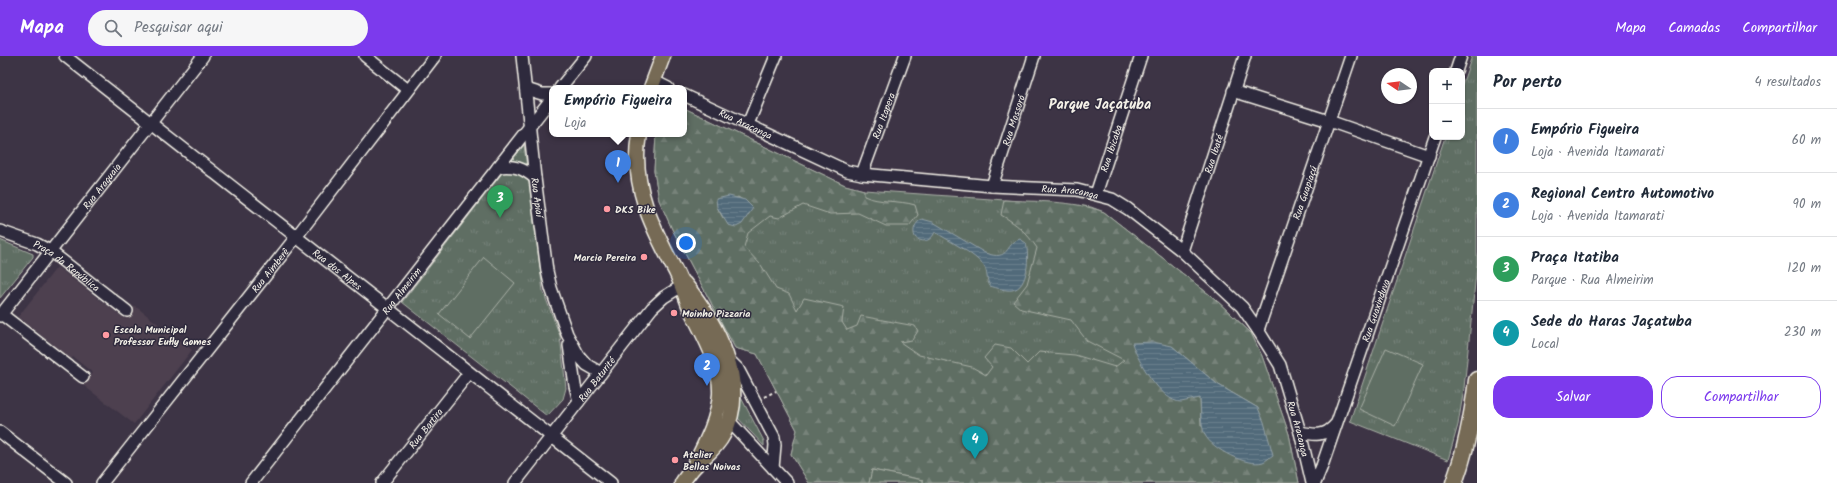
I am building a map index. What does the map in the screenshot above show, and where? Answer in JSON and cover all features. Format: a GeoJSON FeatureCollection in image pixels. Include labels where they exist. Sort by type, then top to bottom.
{"type":"FeatureCollection","features":[{"type":"Feature","properties":{"kind":"highway"},"geometry":{"type":"LineString","coordinates":[[1454,483],[1466,444],[1477,380]]}},
{"type":"Feature","properties":{"kind":"main road"},"geometry":{"type":"LineString","coordinates":[[652,85],[663,56]]}},
{"type":"Feature","properties":{"kind":"main road"},"geometry":{"type":"LineString","coordinates":[[639,137],[639,184],[649,220],[681,281],[689,306],[716,364],[724,391],[724,413],[729,421]]}},
{"type":"Feature","properties":{"kind":"main road"},"geometry":{"type":"LineString","coordinates":[[681,281],[698,300],[712,323],[728,359],[733,387],[732,406],[729,421],[724,434],[716,447],[693,468],[682,483]]}},
{"type":"Feature","properties":{"kind":"main road"},"geometry":{"type":"LineString","coordinates":[[693,468],[715,420],[718,407],[719,378]]}},
{"type":"Feature","properties":{"kind":"street","name":"Rua dos Alpes"},"geometry":{"type":"LineString","coordinates":[[65,56],[611,483]]}},
{"type":"Feature","properties":{"kind":"street","name":"Rua Araguaia"},"geometry":{"type":"LineString","coordinates":[[1,314],[203,56]]}},
{"type":"Feature","properties":{"kind":"street"},"geometry":{"type":"LineString","coordinates":[[365,56],[408,90]]}},
{"type":"Feature","properties":{"kind":"street","name":"Rua Aimberê"},"geometry":{"type":"LineString","coordinates":[[102,483],[296,237],[435,56]]}},
{"type":"Feature","properties":{"kind":"street","name":"Rua Apiaí"},"geometry":{"type":"LineString","coordinates":[[522,56],[547,271],[555,304],[568,334],[583,361],[601,373]]}},
{"type":"Feature","properties":{"kind":"street"},"geometry":{"type":"LineString","coordinates":[[562,85],[586,56]]}},
{"type":"Feature","properties":{"kind":"street"},"geometry":{"type":"LineString","coordinates":[[748,124],[776,56]]}},
{"type":"Feature","properties":{"kind":"street","name":"Rua Itapera"},"geometry":{"type":"LineString","coordinates":[[862,174],[905,56]]}},
{"type":"Feature","properties":{"kind":"street","name":"Rua Mossoró"},"geometry":{"type":"LineString","coordinates":[[992,186],[1034,56]]}},
{"type":"Feature","properties":{"kind":"street","name":"Rua Ibicaba"},"geometry":{"type":"LineString","coordinates":[[1096,194],[1141,56]]}},
{"type":"Feature","properties":{"kind":"street","name":"Rua Ibaté"},"geometry":{"type":"LineString","coordinates":[[1182,251],[1245,56]]}},
{"type":"Feature","properties":{"kind":"street","name":"Rua Guapiaçú"},"geometry":{"type":"LineString","coordinates":[[1258,330],[1351,56]]}},
{"type":"Feature","properties":{"kind":"street"},"geometry":{"type":"LineString","coordinates":[[1457,68],[1461,56]]}},
{"type":"Feature","properties":{"kind":"street"},"geometry":{"type":"LineString","coordinates":[[526,89],[542,94],[549,94]]}},
{"type":"Feature","properties":{"kind":"street"},"geometry":{"type":"LineString","coordinates":[[1234,91],[1329,121],[1429,156]]}},
{"type":"Feature","properties":{"kind":"street","name":"Rua Aracanga"},"geometry":{"type":"LineString","coordinates":[[687,96],[847,171],[862,174],[992,186],[1077,190],[1112,199],[1128,209],[1182,251],[1242,307],[1280,365],[1300,432],[1312,483]]}},
{"type":"Feature","properties":{"kind":"street","name":"Rua Almeirim"},"geometry":{"type":"LineString","coordinates":[[251,483],[549,102]]}},
{"type":"Feature","properties":{"kind":"street","name":"Rua Guaxinduva"},"geometry":{"type":"LineString","coordinates":[[1315,483],[1434,140]]}},
{"type":"Feature","properties":{"kind":"street"},"geometry":{"type":"LineString","coordinates":[[498,167],[507,166],[522,168],[535,178]]}},
{"type":"Feature","properties":{"kind":"street","name":"Praça da República"},"geometry":{"type":"LineString","coordinates":[[0,230],[37,244],[50,251],[128,311]]}},
{"type":"Feature","properties":{"kind":"street","name":"Rua Baturité"},"geometry":{"type":"LineString","coordinates":[[515,483],[652,308],[681,281]]}},
{"type":"Feature","properties":{"kind":"street"},"geometry":{"type":"LineString","coordinates":[[1,314],[83,377]]}},
{"type":"Feature","properties":{"kind":"street","name":"Rua Apiaí"},"geometry":{"type":"LineString","coordinates":[[568,334],[575,386],[579,401]]}},
{"type":"Feature","properties":{"kind":"street"},"geometry":{"type":"LineString","coordinates":[[728,359],[738,369],[774,437],[776,445],[773,468]]}},
{"type":"Feature","properties":{"kind":"street","name":"Rua Bartira"},"geometry":{"type":"LineString","coordinates":[[382,483],[469,373]]}},
{"type":"Feature","properties":{"kind":"street"},"geometry":{"type":"LineString","coordinates":[[729,421],[787,483]]}},
{"type":"Feature","properties":{"kind":"street"},"geometry":{"type":"LineString","coordinates":[[1300,432],[1314,435],[1326,433],[1337,423]]}},
{"type":"Feature","properties":{"kind":"street"},"geometry":{"type":"LineString","coordinates":[[0,432],[66,483]]}},
{"type":"Feature","properties":{"kind":"shaded area","name":"Escola Municipal Professor Eufly Gomes"},"geometry":{"type":"Polygon","coordinates":[[[57,267],[125,319],[135,306],[192,350],[134,424],[83,385],[93,373],[73,357],[71,359],[18,317],[57,267]]]}},
{"type":"Feature","properties":{"kind":"green space"},"geometry":{"type":"Polygon","coordinates":[[[1472,56],[1477,56],[1477,264],[1464,388],[1458,425],[1448,460],[1350,421],[1444,140],[1465,140],[1465,76],[1472,56]]]}},
{"type":"Feature","properties":{"kind":"green space"},"geometry":{"type":"Polygon","coordinates":[[[687,109],[845,185],[864,190],[1075,205],[1091,207],[1104,212],[1215,299],[1251,333],[1262,356],[1289,434],[1299,483],[809,483],[791,454],[797,430],[757,354],[735,348],[672,229],[659,200],[654,171],[656,137],[687,137],[687,109]]]}},
{"type":"Feature","properties":{"kind":"green space"},"geometry":{"type":"Polygon","coordinates":[[[687,109],[845,185],[864,190],[864,196],[876,200],[902,202],[915,205],[918,215],[909,226],[886,226],[858,213],[830,214],[803,205],[779,218],[770,216],[748,233],[744,247],[761,265],[776,289],[789,294],[797,310],[804,298],[844,307],[842,322],[847,330],[857,326],[861,316],[915,326],[918,331],[912,340],[900,342],[919,355],[972,367],[986,375],[992,367],[984,358],[995,345],[1011,348],[1027,364],[1039,352],[1075,355],[1115,367],[1124,360],[1087,341],[1071,320],[1021,309],[1013,302],[1027,284],[1037,248],[1021,229],[1001,215],[1004,200],[1067,203],[1104,212],[1215,299],[1251,333],[1262,356],[1289,434],[1299,483],[923,483],[923,480],[872,470],[869,483],[809,483],[791,454],[797,430],[757,354],[735,348],[672,229],[659,200],[654,171],[656,137],[687,137],[687,109]],[[738,197],[717,207],[723,218],[749,204],[738,197]],[[1172,346],[1200,398],[1201,425],[1258,408],[1217,384],[1172,346]]]}},
{"type":"Feature","properties":{"kind":"green space"},"geometry":{"type":"Polygon","coordinates":[[[524,145],[543,291],[560,336],[566,388],[563,399],[547,416],[402,302],[524,145]]]}},
{"type":"Feature","properties":{"kind":"green space"},"geometry":{"type":"Polygon","coordinates":[[[0,240],[33,254],[33,257],[0,298],[0,240]]]}},
{"type":"Feature","properties":{"kind":"green space"},"geometry":{"type":"Polygon","coordinates":[[[484,257],[515,283],[470,339],[439,314],[484,257]]]}},
{"type":"Feature","properties":{"kind":"green space"},"geometry":{"type":"Polygon","coordinates":[[[1386,348],[1423,364],[1395,426],[1359,409],[1386,348]]]}},
{"type":"Feature","properties":{"kind":"green space"},"geometry":{"type":"Polygon","coordinates":[[[737,390],[764,441],[764,446],[737,417],[737,390]]]}},
{"type":"Feature","properties":{"kind":"green space"},"geometry":{"type":"Polygon","coordinates":[[[872,470],[923,480],[923,483],[869,483],[872,470]]]}},
{"type":"Feature","properties":{"kind":"water"},"geometry":{"type":"Polygon","coordinates":[[[729,196],[745,200],[753,208],[742,224],[736,227],[728,225],[717,207],[716,199],[729,196]]]}},
{"type":"Feature","properties":{"kind":"water"},"geometry":{"type":"Polygon","coordinates":[[[922,219],[933,222],[985,253],[993,255],[1003,254],[1015,241],[1020,239],[1026,243],[1027,248],[1027,263],[1025,277],[1022,284],[1018,288],[1012,290],[990,286],[984,266],[968,252],[935,232],[931,238],[924,241],[915,237],[915,227],[922,219]]]}},
{"type":"Feature","properties":{"kind":"water"},"geometry":{"type":"Polygon","coordinates":[[[1153,342],[1172,346],[1217,384],[1258,408],[1264,422],[1273,455],[1263,462],[1248,462],[1231,456],[1215,446],[1205,435],[1202,426],[1200,398],[1181,402],[1166,395],[1151,379],[1139,359],[1132,343],[1153,342]]]}},
{"type":"Feature","properties":{"kind":"place","name":"Empório Figueira"},"geometry":{"type":"Point","coordinates":[618,183]}},
{"type":"Feature","properties":{"kind":"place","name":"DKS Bike"},"geometry":{"type":"Point","coordinates":[607,209]}},
{"type":"Feature","properties":{"kind":"place","name":"Praça Itatiba"},"geometry":{"type":"Point","coordinates":[500,218]}},
{"type":"Feature","properties":{"kind":"place","name":"Marcio Pereira"},"geometry":{"type":"Point","coordinates":[644,257]}},
{"type":"Feature","properties":{"kind":"place","name":"Moinho Pizzaria"},"geometry":{"type":"Point","coordinates":[674,313]}},
{"type":"Feature","properties":{"kind":"place","name":"Escola Municipal Professor Eufly Gomes"},"geometry":{"type":"Point","coordinates":[106,335]}},
{"type":"Feature","properties":{"kind":"place","name":"Regional Centro Automotivo"},"geometry":{"type":"Point","coordinates":[707,386]}},
{"type":"Feature","properties":{"kind":"place","name":"Sede do Haras Jaçatuba"},"geometry":{"type":"Point","coordinates":[975,459]}},
{"type":"Feature","properties":{"kind":"place","name":"Atelier Bellas Noivas"},"geometry":{"type":"Point","coordinates":[675,460]}},
{"type":"Feature","properties":{"kind":"district","name":"Parque Jaçatuba"},"geometry":{"type":"Point","coordinates":[1100,104]}}]}
